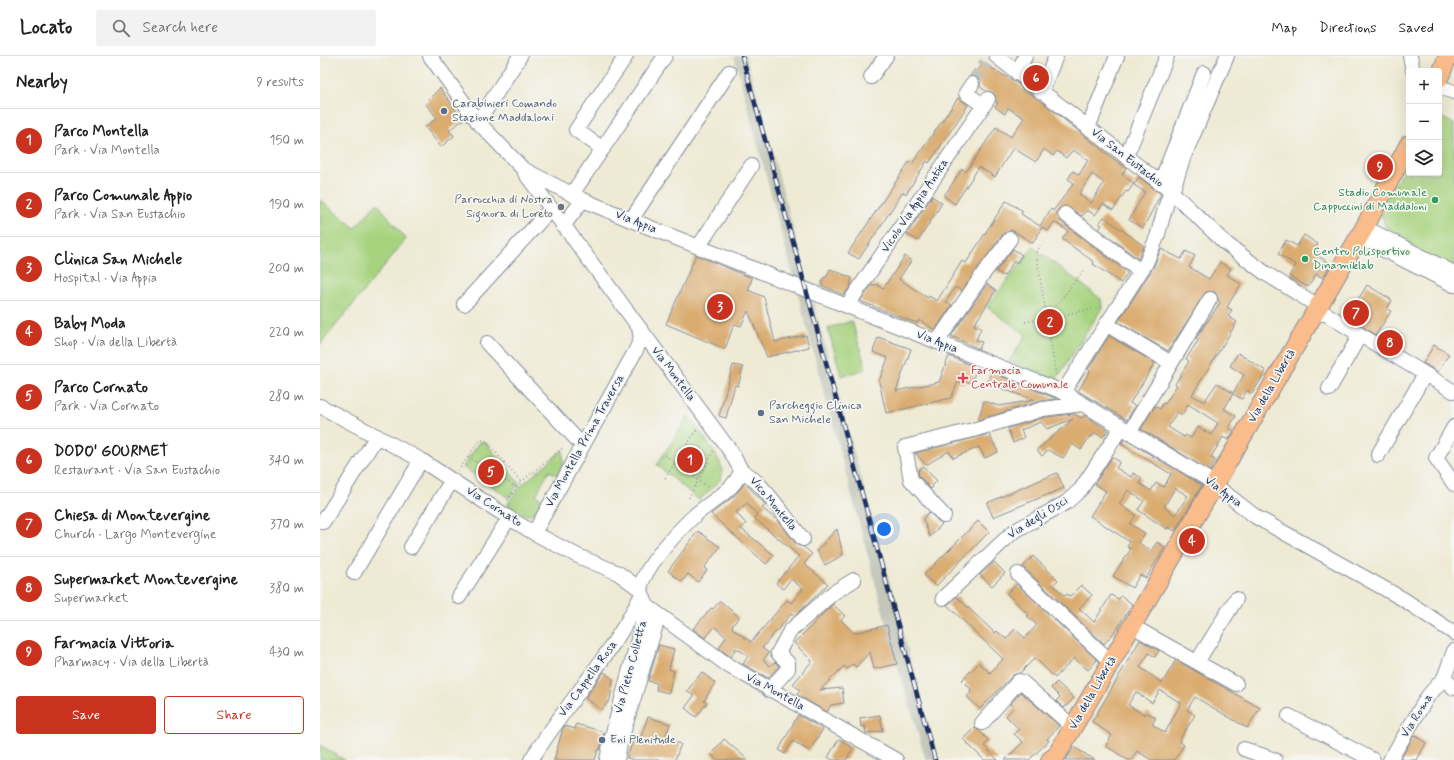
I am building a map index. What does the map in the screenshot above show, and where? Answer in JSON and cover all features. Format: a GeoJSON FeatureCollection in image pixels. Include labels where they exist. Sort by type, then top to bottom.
{"type":"FeatureCollection","features":[{"type":"Feature","properties":{"kind":"main road","name":"Via della Libertà"},"geometry":{"type":"LineString","coordinates":[[1054,759],[1316,310],[1406,150]]}},
{"type":"Feature","properties":{"kind":"street","name":"Via Appia"},"geometry":{"type":"LineString","coordinates":[[430,56],[478,122],[522,169],[578,197],[631,220],[1061,391],[1206,478],[1256,516],[1403,600],[1454,633]]}},
{"type":"Feature","properties":{"kind":"street"},"geometry":{"type":"LineString","coordinates":[[478,122],[520,56]]}},
{"type":"Feature","properties":{"kind":"street"},"geometry":{"type":"LineString","coordinates":[[603,149],[576,130],[626,56]]}},
{"type":"Feature","properties":{"kind":"street"},"geometry":{"type":"LineString","coordinates":[[563,226],[603,149],[665,56]]}},
{"type":"Feature","properties":{"kind":"street"},"geometry":{"type":"LineString","coordinates":[[871,77],[886,56]]}},
{"type":"Feature","properties":{"kind":"street"},"geometry":{"type":"LineString","coordinates":[[1018,74],[1026,56]]}},
{"type":"Feature","properties":{"kind":"street"},"geometry":{"type":"LineString","coordinates":[[1041,92],[1056,56]]}},
{"type":"Feature","properties":{"kind":"street"},"geometry":{"type":"LineString","coordinates":[[1088,128],[1117,56]]}},
{"type":"Feature","properties":{"kind":"street"},"geometry":{"type":"LineString","coordinates":[[1126,157],[1167,56]]}},
{"type":"Feature","properties":{"kind":"street"},"geometry":{"type":"LineString","coordinates":[[1227,56],[1184,156],[1172,192],[1226,243],[1316,310],[1326,314],[1453,392]]}},
{"type":"Feature","properties":{"kind":"street"},"geometry":{"type":"LineString","coordinates":[[1410,56],[1413,68]]}},
{"type":"Feature","properties":{"kind":"street","name":"Via San Eustachio"},"geometry":{"type":"LineString","coordinates":[[991,58],[1018,74],[1172,192],[1167,202],[1157,237],[1140,271],[1061,391]]}},
{"type":"Feature","properties":{"kind":"street"},"geometry":{"type":"LineString","coordinates":[[631,220],[729,72]]}},
{"type":"Feature","properties":{"kind":"street"},"geometry":{"type":"LineString","coordinates":[[1160,184],[1204,73]]}},
{"type":"Feature","properties":{"kind":"street","name":"Vicolo Via Appia Antica"},"geometry":{"type":"LineString","coordinates":[[847,306],[986,102],[966,93],[972,84]]}},
{"type":"Feature","properties":{"kind":"street"},"geometry":{"type":"LineString","coordinates":[[1442,88],[1454,92]]}},
{"type":"Feature","properties":{"kind":"street"},"geometry":{"type":"LineString","coordinates":[[699,246],[751,166]]}},
{"type":"Feature","properties":{"kind":"street","name":"Via Montella"},"geometry":{"type":"LineString","coordinates":[[522,169],[731,452],[741,470]]}},
{"type":"Feature","properties":{"kind":"street"},"geometry":{"type":"LineString","coordinates":[[464,304],[551,209]]}},
{"type":"Feature","properties":{"kind":"street"},"geometry":{"type":"LineString","coordinates":[[1065,214],[1140,271]]}},
{"type":"Feature","properties":{"kind":"street"},"geometry":{"type":"LineString","coordinates":[[1361,232],[1454,273]]}},
{"type":"Feature","properties":{"kind":"street"},"geometry":{"type":"LineString","coordinates":[[1361,232],[1454,284]]}},
{"type":"Feature","properties":{"kind":"street"},"geometry":{"type":"LineString","coordinates":[[936,342],[983,274],[1010,239]]}},
{"type":"Feature","properties":{"kind":"street","name":"Via degli Osci"},"geometry":{"type":"LineString","coordinates":[[943,598],[1013,532],[1067,502],[1076,493],[1125,430],[1171,363],[1210,299]]}},
{"type":"Feature","properties":{"kind":"street"},"geometry":{"type":"LineString","coordinates":[[1106,324],[1171,363]]}},
{"type":"Feature","properties":{"kind":"street","name":"Via Montella Prima Traversa"},"geometry":{"type":"LineString","coordinates":[[534,533],[636,350],[641,339],[639,328]]}},
{"type":"Feature","properties":{"kind":"street"},"geometry":{"type":"LineString","coordinates":[[1329,389],[1360,335]]}},
{"type":"Feature","properties":{"kind":"street"},"geometry":{"type":"LineString","coordinates":[[487,343],[582,445]]}},
{"type":"Feature","properties":{"kind":"street"},"geometry":{"type":"LineString","coordinates":[[636,350],[644,349],[662,358]]}},
{"type":"Feature","properties":{"kind":"street"},"geometry":{"type":"LineString","coordinates":[[1378,455],[1425,374]]}},
{"type":"Feature","properties":{"kind":"street"},"geometry":{"type":"LineString","coordinates":[[944,516],[911,480],[904,447],[973,430],[1043,409],[1084,404]]}},
{"type":"Feature","properties":{"kind":"street","name":"Via Cornato"},"geometry":{"type":"LineString","coordinates":[[320,406],[455,477],[507,512],[534,533],[578,556],[618,573],[659,615]]}},
{"type":"Feature","properties":{"kind":"street"},"geometry":{"type":"LineString","coordinates":[[1454,427],[1436,458],[1454,484]]}},
{"type":"Feature","properties":{"kind":"street"},"geometry":{"type":"LineString","coordinates":[[323,522],[377,436]]}},
{"type":"Feature","properties":{"kind":"street"},"geometry":{"type":"LineString","coordinates":[[354,573],[422,460]]}},
{"type":"Feature","properties":{"kind":"street"},"geometry":{"type":"LineString","coordinates":[[643,597],[641,581],[648,568],[694,517],[736,482],[741,470]]}},
{"type":"Feature","properties":{"kind":"street","name":"Vico Montella"},"geometry":{"type":"LineString","coordinates":[[741,470],[748,474],[762,488],[803,539]]}},
{"type":"Feature","properties":{"kind":"street"},"geometry":{"type":"LineString","coordinates":[[411,547],[455,477]]}},
{"type":"Feature","properties":{"kind":"street"},"geometry":{"type":"LineString","coordinates":[[459,596],[507,512]]}},
{"type":"Feature","properties":{"kind":"street"},"geometry":{"type":"LineString","coordinates":[[618,573],[641,571],[648,568]]}},
{"type":"Feature","properties":{"kind":"street"},"geometry":{"type":"LineString","coordinates":[[1018,574],[1111,662]]}},
{"type":"Feature","properties":{"kind":"street"},"geometry":{"type":"LineString","coordinates":[[770,690],[788,669],[788,663],[778,653],[790,631],[833,593],[854,580]]}},
{"type":"Feature","properties":{"kind":"street","name":"Via Pietro Colletta"},"geometry":{"type":"LineString","coordinates":[[617,760],[619,729],[643,597]]}},
{"type":"Feature","properties":{"kind":"street","name":"Via Cappella Rosa"},"geometry":{"type":"LineString","coordinates":[[531,760],[561,715],[629,622],[643,597]]}},
{"type":"Feature","properties":{"kind":"street"},"geometry":{"type":"LineString","coordinates":[[1197,662],[1236,599]]}},
{"type":"Feature","properties":{"kind":"street","name":"Via Montella"},"geometry":{"type":"LineString","coordinates":[[659,615],[729,666],[770,690],[823,717],[896,760]]}},
{"type":"Feature","properties":{"kind":"street","name":"Via Pietro Colletta"},"geometry":{"type":"LineString","coordinates":[[607,760],[659,615]]}},
{"type":"Feature","properties":{"kind":"street"},"geometry":{"type":"LineString","coordinates":[[1132,626],[1236,684]]}},
{"type":"Feature","properties":{"kind":"street","name":"Via Roma"},"geometry":{"type":"LineString","coordinates":[[1390,760],[1428,696],[1444,678],[1454,651]]}},
{"type":"Feature","properties":{"kind":"street"},"geometry":{"type":"LineString","coordinates":[[1444,678],[1454,688]]}},
{"type":"Feature","properties":{"kind":"street"},"geometry":{"type":"LineString","coordinates":[[982,723],[1019,681],[1073,727]]}},
{"type":"Feature","properties":{"kind":"street"},"geometry":{"type":"LineString","coordinates":[[1289,716],[1373,760]]}},
{"type":"Feature","properties":{"kind":"street"},"geometry":{"type":"LineString","coordinates":[[1244,749],[1274,760]]}},
{"type":"Feature","properties":{"kind":"path"},"geometry":{"type":"LineString","coordinates":[[1044,242],[1036,252],[1046,319],[1061,391]]}},
{"type":"Feature","properties":{"kind":"path"},"geometry":{"type":"LineString","coordinates":[[1046,319],[1083,271]]}},
{"type":"Feature","properties":{"kind":"path"},"geometry":{"type":"LineString","coordinates":[[1025,322],[1098,308],[1117,307]]}},
{"type":"Feature","properties":{"kind":"path"},"geometry":{"type":"LineString","coordinates":[[665,478],[698,428]]}},
{"type":"Feature","properties":{"kind":"path"},"geometry":{"type":"LineString","coordinates":[[455,477],[480,440],[485,440],[521,482]]}},
{"type":"Feature","properties":{"kind":"path"},"geometry":{"type":"LineString","coordinates":[[507,512],[521,482],[563,448]]}},
{"type":"Feature","properties":{"kind":"path"},"geometry":{"type":"LineString","coordinates":[[689,498],[714,450]]}},
{"type":"Feature","properties":{"kind":"path"},"geometry":{"type":"LineString","coordinates":[[665,455],[711,490]]}},
{"type":"Feature","properties":{"kind":"path"},"geometry":{"type":"LineString","coordinates":[[468,457],[517,488]]}},
{"type":"Feature","properties":{"kind":"path"},"geometry":{"type":"LineString","coordinates":[[490,471],[499,457]]}},
{"type":"Feature","properties":{"kind":"shaded area"},"geometry":{"type":"Polygon","coordinates":[[[734,56],[746,56],[938,760],[926,760],[897,664],[734,56]]]}},
{"type":"Feature","properties":{"kind":"green space"},"geometry":{"type":"Polygon","coordinates":[[[1442,118],[1454,124],[1454,269],[1389,236],[1380,211],[1406,165],[1406,176],[1442,176],[1442,118]]]}},
{"type":"Feature","properties":{"kind":"green space"},"geometry":{"type":"Polygon","coordinates":[[[320,200],[355,228],[377,203],[406,239],[320,345],[320,200]]]}},
{"type":"Feature","properties":{"kind":"green space"},"geometry":{"type":"Polygon","coordinates":[[[1033,247],[1101,299],[1102,308],[1056,380],[1009,361],[1026,335],[987,307],[1033,247]]]}},
{"type":"Feature","properties":{"kind":"green space"},"geometry":{"type":"Polygon","coordinates":[[[852,321],[866,369],[841,376],[828,328],[852,321]]]}},
{"type":"Feature","properties":{"kind":"green space"},"geometry":{"type":"Polygon","coordinates":[[[688,416],[716,455],[722,472],[719,481],[699,500],[657,465],[688,416]]]}},
{"type":"Feature","properties":{"kind":"green space"},"geometry":{"type":"Polygon","coordinates":[[[480,442],[485,442],[519,483],[509,498],[463,467],[480,442]]]}},
{"type":"Feature","properties":{"kind":"green space"},"geometry":{"type":"Polygon","coordinates":[[[563,450],[563,464],[557,475],[549,471],[536,495],[543,500],[535,511],[528,515],[507,505],[522,485],[563,450]]]}},
{"type":"Feature","properties":{"kind":"green space"},"geometry":{"type":"Polygon","coordinates":[[[320,745],[345,760],[320,760],[320,745]]]}},
{"type":"Feature","properties":{"kind":"building"},"geometry":{"type":"Polygon","coordinates":[[[983,63],[1017,83],[1022,87],[1021,88],[1040,100],[1126,168],[1122,175],[1134,183],[1128,192],[1126,191],[1113,210],[1103,204],[1095,215],[1087,210],[1082,216],[1066,206],[1059,209],[1057,213],[1060,221],[1128,273],[1121,283],[1093,264],[1094,262],[1062,239],[1068,231],[1054,222],[1048,231],[1042,227],[1033,243],[1012,230],[1003,234],[962,291],[955,287],[946,302],[952,305],[935,330],[919,320],[918,323],[911,321],[860,301],[872,285],[874,286],[876,284],[883,289],[905,256],[911,261],[899,279],[928,298],[929,296],[937,301],[962,261],[966,263],[1006,201],[1023,211],[1021,214],[1040,226],[1051,209],[1053,211],[1074,183],[1068,179],[1073,171],[1079,175],[1088,160],[1073,150],[1066,158],[1057,151],[1053,156],[1044,149],[1036,162],[1013,148],[995,177],[979,167],[955,204],[944,196],[962,169],[966,172],[996,127],[1011,137],[1024,118],[1008,108],[1005,114],[995,107],[998,103],[996,102],[995,95],[992,92],[986,91],[980,87],[980,81],[974,76],[983,63]],[[1092,174],[1079,194],[1091,203],[1104,183],[1092,174]]]}},
{"type":"Feature","properties":{"kind":"building","name":"Carabinieri Comando Stazione Maddaloni"},"geometry":{"type":"Polygon","coordinates":[[[440,88],[463,120],[449,130],[454,136],[441,147],[425,127],[437,118],[425,103],[440,88]]]}},
{"type":"Feature","properties":{"kind":"building"},"geometry":{"type":"Polygon","coordinates":[[[958,98],[968,105],[929,163],[927,161],[906,194],[903,192],[859,259],[848,253],[909,162],[912,164],[958,98]]]}},
{"type":"Feature","properties":{"kind":"building"},"geometry":{"type":"Polygon","coordinates":[[[1139,177],[1161,194],[1143,228],[1129,220],[1145,192],[1134,185],[1139,177]]]}},
{"type":"Feature","properties":{"kind":"building"},"geometry":{"type":"Polygon","coordinates":[[[932,196],[942,203],[918,241],[907,234],[932,196]]]}},
{"type":"Feature","properties":{"kind":"building"},"geometry":{"type":"Polygon","coordinates":[[[1104,217],[1144,246],[1138,259],[1099,229],[1102,225],[1099,223],[1104,217]]]}},
{"type":"Feature","properties":{"kind":"building","name":"Centro Polisportivo Dinamiklab"},"geometry":{"type":"Polygon","coordinates":[[[1304,235],[1318,244],[1315,249],[1318,251],[1316,255],[1331,264],[1323,278],[1316,274],[1308,287],[1289,276],[1296,265],[1278,254],[1286,240],[1297,246],[1304,235]]]}},
{"type":"Feature","properties":{"kind":"building"},"geometry":{"type":"Polygon","coordinates":[[[1013,249],[1022,255],[1017,263],[1014,261],[1004,276],[996,271],[1013,249]]]}},
{"type":"Feature","properties":{"kind":"building"},"geometry":{"type":"Polygon","coordinates":[[[1161,249],[1181,259],[1186,251],[1195,256],[1189,267],[1209,279],[1220,262],[1231,269],[1227,275],[1241,284],[1227,307],[1232,310],[1228,316],[1237,322],[1192,395],[1204,402],[1217,383],[1233,393],[1244,375],[1230,366],[1238,353],[1266,371],[1252,394],[1247,390],[1242,399],[1233,394],[1224,409],[1236,416],[1229,428],[1234,431],[1228,440],[1223,437],[1211,457],[1215,460],[1210,471],[1141,429],[1155,406],[1160,409],[1177,385],[1175,384],[1189,361],[1186,359],[1199,339],[1196,338],[1220,303],[1215,292],[1206,292],[1168,351],[1118,322],[1153,268],[1161,249]],[[1188,404],[1182,415],[1177,412],[1168,427],[1184,437],[1186,435],[1191,438],[1198,427],[1211,435],[1218,423],[1188,404]]]}},
{"type":"Feature","properties":{"kind":"building"},"geometry":{"type":"Polygon","coordinates":[[[696,255],[752,278],[748,290],[764,297],[775,342],[806,335],[809,347],[767,357],[748,311],[741,326],[734,324],[725,349],[666,324],[696,255]]]}},
{"type":"Feature","properties":{"kind":"building"},"geometry":{"type":"Polygon","coordinates":[[[830,269],[852,278],[850,287],[844,295],[821,285],[824,277],[826,278],[830,269]]]}},
{"type":"Feature","properties":{"kind":"building"},"geometry":{"type":"Polygon","coordinates":[[[987,284],[996,290],[974,325],[981,328],[976,340],[982,342],[979,349],[951,336],[987,284]]]}},
{"type":"Feature","properties":{"kind":"building"},"geometry":{"type":"Polygon","coordinates":[[[1367,285],[1392,300],[1387,309],[1391,311],[1376,335],[1344,315],[1351,304],[1354,306],[1367,285]]]}},
{"type":"Feature","properties":{"kind":"building"},"geometry":{"type":"Polygon","coordinates":[[[1109,336],[1155,363],[1130,403],[1135,406],[1127,420],[1078,391],[1090,371],[1088,369],[1109,336]]]}},
{"type":"Feature","properties":{"kind":"building"},"geometry":{"type":"Polygon","coordinates":[[[878,337],[911,349],[896,391],[939,382],[949,356],[977,368],[971,383],[965,381],[964,384],[958,382],[951,398],[886,413],[879,381],[888,358],[873,352],[878,337]]]}},
{"type":"Feature","properties":{"kind":"building"},"geometry":{"type":"Polygon","coordinates":[[[1434,345],[1449,354],[1438,372],[1423,363],[1434,345]]]}},
{"type":"Feature","properties":{"kind":"building"},"geometry":{"type":"Polygon","coordinates":[[[733,365],[743,367],[738,386],[735,385],[726,418],[719,416],[733,365]]]}},
{"type":"Feature","properties":{"kind":"building"},"geometry":{"type":"Polygon","coordinates":[[[991,372],[1057,399],[1041,401],[978,420],[984,401],[999,406],[1034,400],[987,383],[991,372]]]}},
{"type":"Feature","properties":{"kind":"building"},"geometry":{"type":"Polygon","coordinates":[[[1074,414],[1082,418],[1084,415],[1108,430],[1103,437],[1095,433],[1092,437],[1090,436],[1081,450],[1072,444],[1063,458],[1048,450],[1042,456],[1037,450],[1073,419],[1047,429],[1041,422],[1021,430],[1024,438],[1013,443],[1008,428],[1045,417],[1074,414]]]}},
{"type":"Feature","properties":{"kind":"building"},"geometry":{"type":"Polygon","coordinates":[[[989,434],[998,452],[985,458],[979,447],[953,458],[949,451],[926,465],[915,453],[989,434]]]}},
{"type":"Feature","properties":{"kind":"building"},"geometry":{"type":"Polygon","coordinates":[[[1124,439],[1202,485],[1175,531],[1168,527],[1167,529],[1138,510],[1144,501],[1128,490],[1119,504],[1136,515],[1130,524],[1145,533],[1139,543],[1151,551],[1157,542],[1165,547],[1146,578],[1140,575],[1132,588],[1113,576],[1131,549],[1127,547],[1130,542],[1090,516],[1106,491],[1095,484],[1112,457],[1120,462],[1116,468],[1131,477],[1133,473],[1142,478],[1139,483],[1151,491],[1156,483],[1164,487],[1171,474],[1121,444],[1124,439]],[[1175,488],[1164,507],[1175,515],[1188,496],[1175,488]]]}},
{"type":"Feature","properties":{"kind":"building"},"geometry":{"type":"Polygon","coordinates":[[[923,466],[937,481],[931,489],[919,476],[918,470],[923,466]]]}},
{"type":"Feature","properties":{"kind":"building"},"geometry":{"type":"Polygon","coordinates":[[[1057,473],[1064,488],[993,517],[987,503],[1057,473]]]}},
{"type":"Feature","properties":{"kind":"building"},"geometry":{"type":"Polygon","coordinates":[[[745,483],[766,505],[762,508],[780,523],[797,545],[804,547],[812,554],[804,564],[828,584],[795,616],[792,613],[762,648],[769,653],[763,660],[770,666],[775,662],[779,666],[768,678],[743,664],[748,656],[736,648],[731,657],[719,648],[726,637],[715,627],[705,638],[693,629],[711,608],[713,609],[720,601],[739,617],[732,626],[733,629],[751,642],[787,600],[791,603],[803,589],[791,579],[783,589],[776,583],[799,556],[754,518],[757,515],[747,503],[736,512],[746,524],[740,528],[774,555],[766,564],[711,514],[734,496],[745,483]]]}},
{"type":"Feature","properties":{"kind":"building"},"geometry":{"type":"Polygon","coordinates":[[[929,512],[942,524],[930,537],[923,519],[929,512]]]}},
{"type":"Feature","properties":{"kind":"building"},"geometry":{"type":"Polygon","coordinates":[[[978,521],[989,532],[936,586],[924,575],[978,521]]]}},
{"type":"Feature","properties":{"kind":"building"},"geometry":{"type":"Polygon","coordinates":[[[837,529],[843,555],[825,565],[817,550],[837,529]]]}},
{"type":"Feature","properties":{"kind":"building"},"geometry":{"type":"Polygon","coordinates":[[[698,531],[720,547],[704,568],[707,570],[698,582],[688,574],[682,582],[668,571],[698,531]]]}},
{"type":"Feature","properties":{"kind":"building"},"geometry":{"type":"Polygon","coordinates":[[[1033,556],[1058,580],[1053,585],[1065,596],[1067,594],[1070,596],[1081,585],[1092,595],[1079,608],[1094,622],[1111,595],[1118,599],[1122,596],[1132,604],[1117,629],[1104,644],[1023,567],[1033,556]]]}},
{"type":"Feature","properties":{"kind":"building"},"geometry":{"type":"Polygon","coordinates":[[[994,562],[1005,573],[992,586],[980,575],[994,562]]]}},
{"type":"Feature","properties":{"kind":"building"},"geometry":{"type":"Polygon","coordinates":[[[1017,584],[1097,660],[1088,670],[1074,658],[1055,678],[1035,658],[1020,673],[1013,675],[980,709],[967,697],[971,692],[971,689],[962,680],[979,663],[990,673],[1003,659],[947,605],[957,597],[995,633],[997,631],[1006,639],[1015,629],[1025,638],[1037,625],[1027,616],[1029,615],[1007,594],[1017,584]]]}},
{"type":"Feature","properties":{"kind":"building"},"geometry":{"type":"Polygon","coordinates":[[[833,604],[845,616],[841,620],[854,633],[887,625],[897,664],[874,669],[870,652],[856,667],[853,664],[847,669],[844,666],[820,690],[842,688],[844,703],[831,705],[827,712],[797,695],[800,690],[793,684],[812,661],[794,643],[833,604]]]}},
{"type":"Feature","properties":{"kind":"building"},"geometry":{"type":"Polygon","coordinates":[[[1140,640],[1159,651],[1155,657],[1149,653],[1140,667],[1162,683],[1176,660],[1260,708],[1247,728],[1195,697],[1187,710],[1195,715],[1179,741],[1184,745],[1174,760],[1151,760],[1137,751],[1131,760],[1128,760],[1106,746],[1112,735],[1092,722],[1140,640]],[[1160,690],[1152,703],[1136,692],[1128,705],[1145,715],[1146,712],[1156,718],[1152,724],[1165,733],[1181,703],[1160,690]]]}},
{"type":"Feature","properties":{"kind":"building"},"geometry":{"type":"Polygon","coordinates":[[[659,645],[674,649],[669,669],[674,671],[669,693],[656,690],[657,683],[648,681],[659,645]]]}},
{"type":"Feature","properties":{"kind":"building"},"geometry":{"type":"Polygon","coordinates":[[[604,672],[613,679],[610,700],[602,710],[585,698],[604,672]]]}},
{"type":"Feature","properties":{"kind":"building"},"geometry":{"type":"Polygon","coordinates":[[[702,672],[715,683],[704,701],[707,703],[696,717],[685,708],[694,696],[687,691],[702,672]]]}},
{"type":"Feature","properties":{"kind":"building"},"geometry":{"type":"Polygon","coordinates":[[[1057,682],[1074,698],[1064,708],[1056,701],[1060,697],[1051,688],[1057,682]]]}},
{"type":"Feature","properties":{"kind":"building"},"geometry":{"type":"Polygon","coordinates":[[[1021,692],[1059,726],[1047,739],[1049,741],[1029,760],[1005,760],[1023,742],[1014,734],[1019,729],[1006,716],[1014,707],[1010,704],[1021,692]]]}},
{"type":"Feature","properties":{"kind":"building"},"geometry":{"type":"Polygon","coordinates":[[[798,715],[823,729],[809,751],[793,741],[785,754],[779,750],[798,715]]]}},
{"type":"Feature","properties":{"kind":"building"},"geometry":{"type":"Polygon","coordinates":[[[880,715],[883,731],[866,733],[865,726],[861,727],[860,718],[880,715]]]}},
{"type":"Feature","properties":{"kind":"building"},"geometry":{"type":"Polygon","coordinates":[[[648,717],[670,724],[665,738],[681,744],[675,760],[634,760],[627,758],[633,740],[639,742],[648,717]]]}},
{"type":"Feature","properties":{"kind":"building"},"geometry":{"type":"Polygon","coordinates":[[[576,724],[604,732],[600,750],[598,750],[595,760],[554,760],[563,728],[565,726],[575,729],[576,724]]]}},
{"type":"Feature","properties":{"kind":"building"},"geometry":{"type":"Polygon","coordinates":[[[975,727],[989,741],[984,746],[998,760],[984,760],[963,739],[975,727]]]}},
{"type":"Feature","properties":{"kind":"building"},"geometry":{"type":"Polygon","coordinates":[[[1414,735],[1426,743],[1417,760],[1400,760],[1414,735]]]}},
{"type":"Feature","properties":{"kind":"building"},"geometry":{"type":"Polygon","coordinates":[[[724,739],[748,760],[717,760],[711,754],[724,739]]]}},
{"type":"Feature","properties":{"kind":"building"},"geometry":{"type":"Polygon","coordinates":[[[839,739],[853,748],[846,760],[832,760],[828,757],[839,739]]]}},
{"type":"Feature","properties":{"kind":"building"},"geometry":{"type":"Polygon","coordinates":[[[1074,747],[1095,760],[1066,760],[1074,747]]]}},
{"type":"Feature","properties":{"kind":"tunnel"},"geometry":{"type":"LineString","coordinates":[[972,84],[986,63]]}},
{"type":"Feature","properties":{"kind":"railway"},"geometry":{"type":"LineString","coordinates":[[742,56],[935,760]]}},
{"type":"Feature","properties":{"kind":"place","name":"DODO' GOURMET"},"geometry":{"type":"Point","coordinates":[1036,78]}},
{"type":"Feature","properties":{"kind":"place","name":"Carabinieri Comando Stazione Maddaloni"},"geometry":{"type":"Point","coordinates":[444,111]}},
{"type":"Feature","properties":{"kind":"place","name":"Farmacia Vittoria"},"geometry":{"type":"Point","coordinates":[1380,167]}},
{"type":"Feature","properties":{"kind":"place","name":"Stadio Comunale Cappuccini di Maddaloni"},"geometry":{"type":"Point","coordinates":[1435,200]}},
{"type":"Feature","properties":{"kind":"place","name":"Parrocchia di Nostra Signora di Loreto"},"geometry":{"type":"Point","coordinates":[561,207]}},
{"type":"Feature","properties":{"kind":"place","name":"Centro Polisportivo Dinamiklab"},"geometry":{"type":"Point","coordinates":[1305,259]}},
{"type":"Feature","properties":{"kind":"place","name":"Clinica San Michele"},"geometry":{"type":"Point","coordinates":[720,307]}},
{"type":"Feature","properties":{"kind":"place","name":"Chiesa di Montevergine"},"geometry":{"type":"Point","coordinates":[1356,313]}},
{"type":"Feature","properties":{"kind":"place","name":"Parco Comunale Appio"},"geometry":{"type":"Point","coordinates":[1050,322]}},
{"type":"Feature","properties":{"kind":"place","name":"Supermarket Montevergine"},"geometry":{"type":"Point","coordinates":[1390,343]}},
{"type":"Feature","properties":{"kind":"place","name":"Farmacia Centrale Comunale"},"geometry":{"type":"Point","coordinates":[963,378]}},
{"type":"Feature","properties":{"kind":"place","name":"Parcheggio Clinica San Michele"},"geometry":{"type":"Point","coordinates":[761,413]}},
{"type":"Feature","properties":{"kind":"place","name":"Parco Montella"},"geometry":{"type":"Point","coordinates":[690,460]}},
{"type":"Feature","properties":{"kind":"place","name":"Parco Cornato"},"geometry":{"type":"Point","coordinates":[491,472]}},
{"type":"Feature","properties":{"kind":"place","name":"Baby Moda"},"geometry":{"type":"Point","coordinates":[1192,541]}},
{"type":"Feature","properties":{"kind":"place","name":"Eni Plenitude"},"geometry":{"type":"Point","coordinates":[602,740]}}]}
